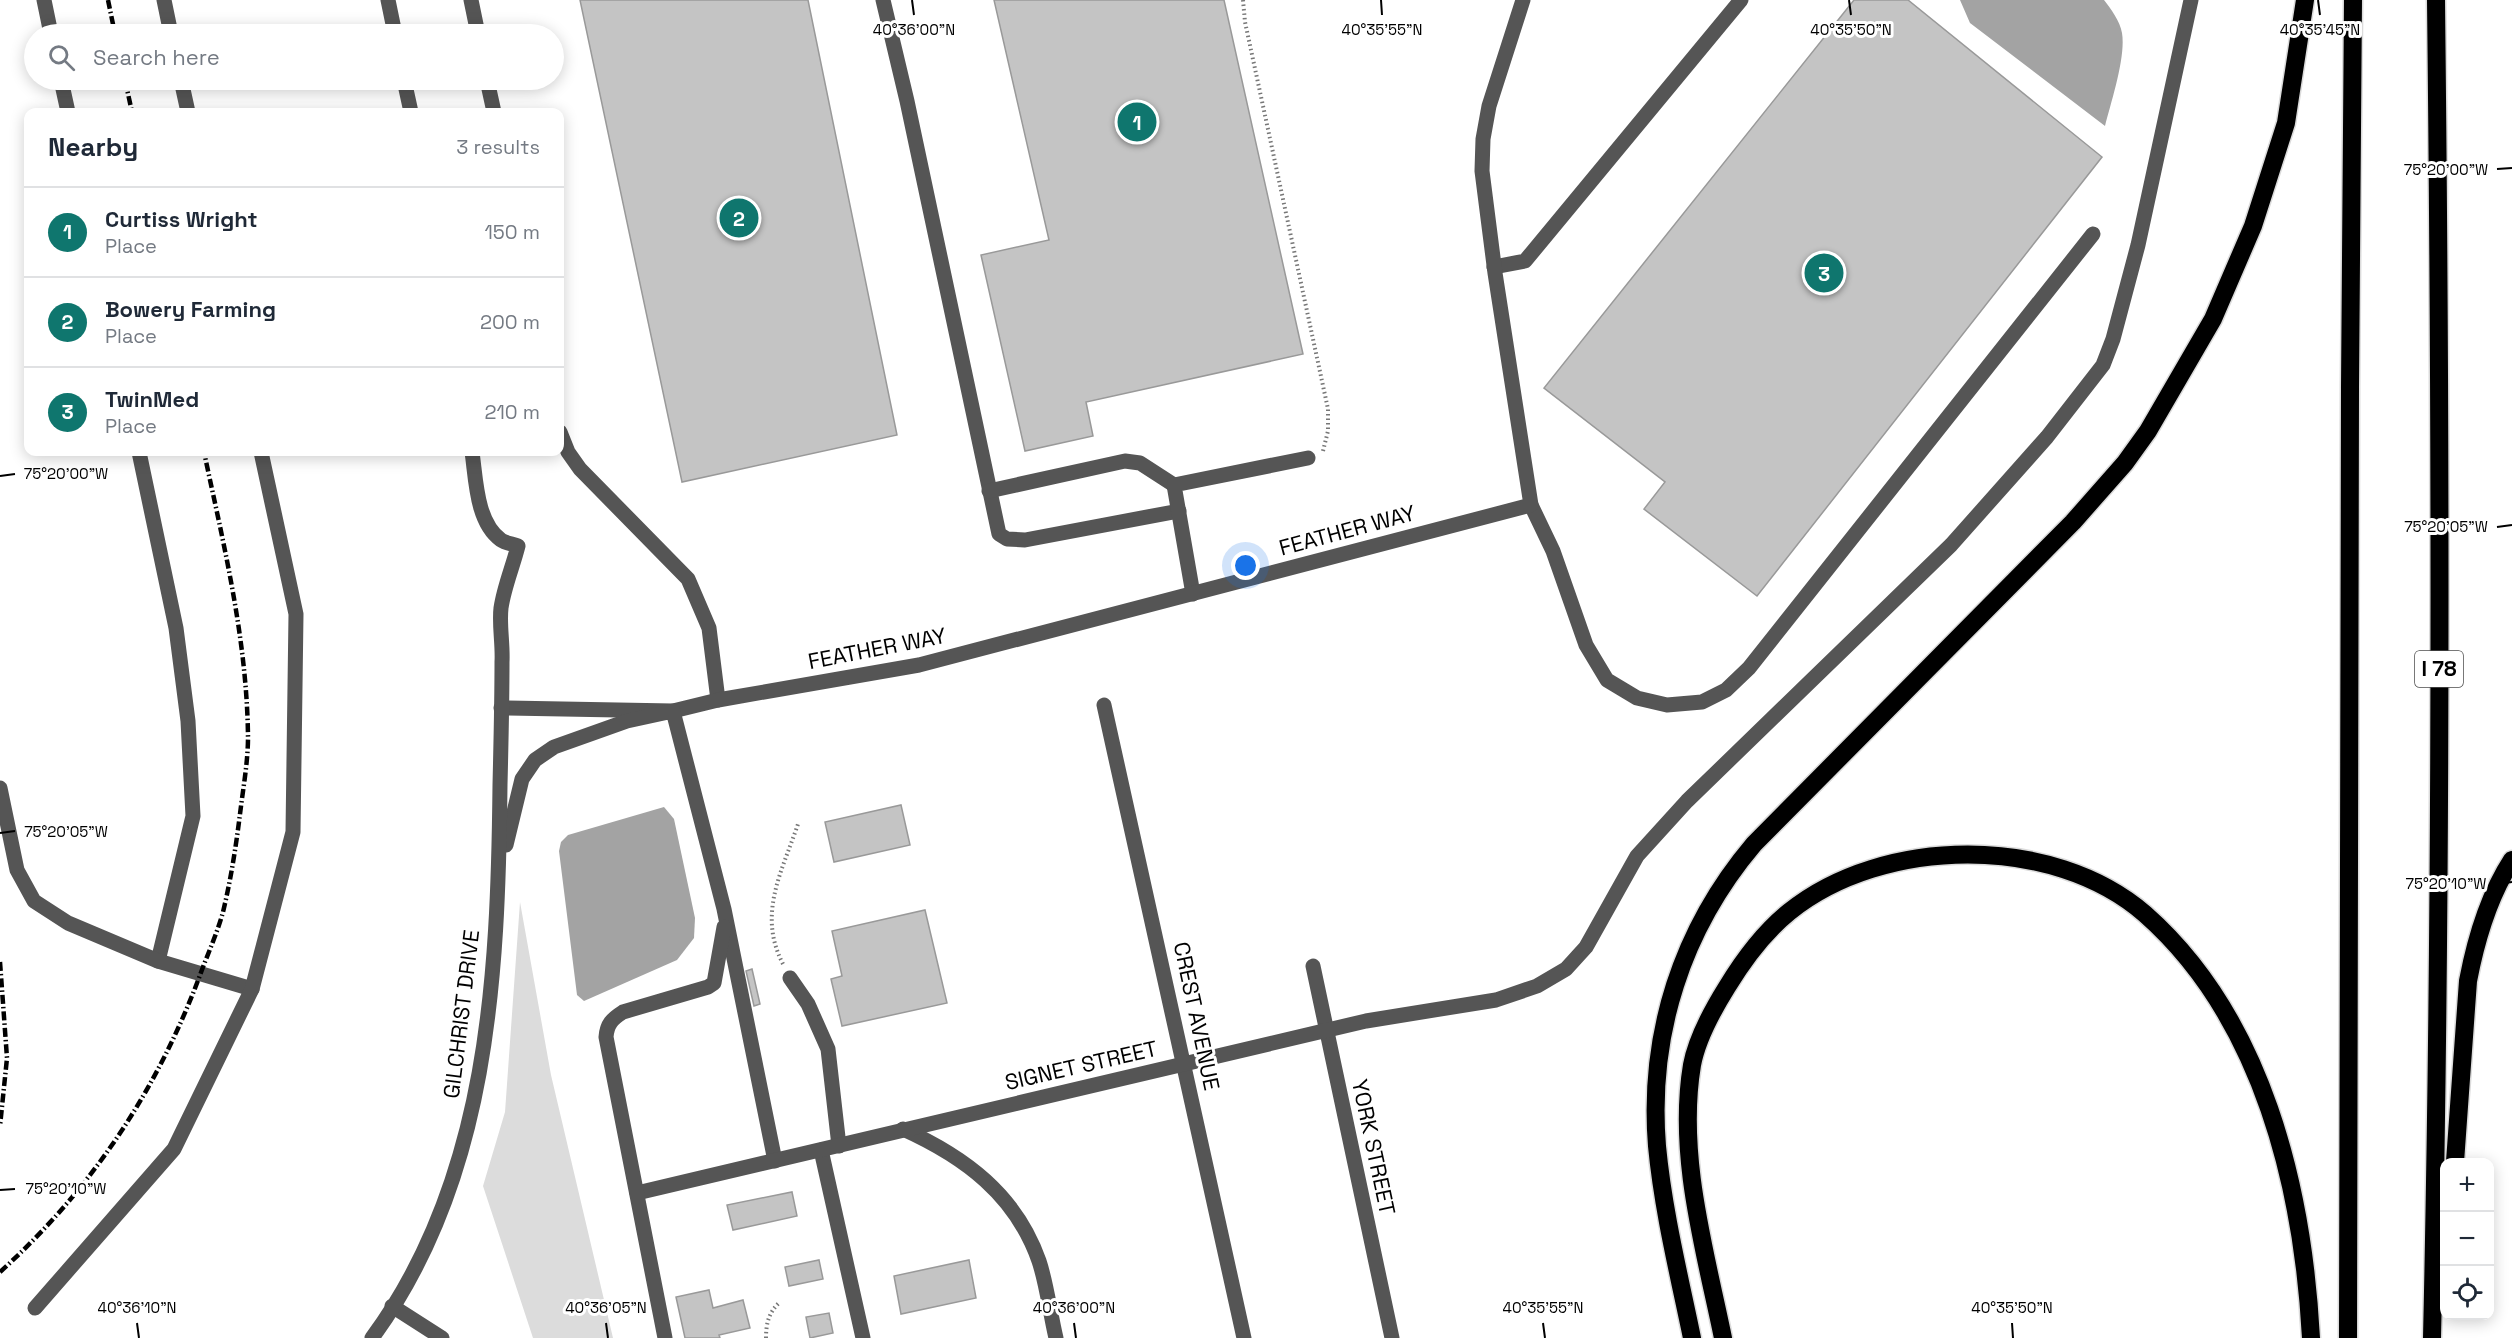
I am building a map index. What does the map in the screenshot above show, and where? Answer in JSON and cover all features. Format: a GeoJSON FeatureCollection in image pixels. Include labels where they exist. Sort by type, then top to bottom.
{"type":"FeatureCollection","features":[{"type":"Feature","properties":{"kind":"highway"},"geometry":{"type":"LineString","coordinates":[[1692,1338],[1664,1192],[1656,1114],[1659,1052],[1666,1016],[1691,940],[1729,873],[1754,844],[2073,522],[2125,463],[2148,431],[2213,319],[2253,226],[2286,123],[2305,0]]}},
{"type":"Feature","properties":{"kind":"highway"},"geometry":{"type":"LineString","coordinates":[[2348,1338],[2353,0]]}},
{"type":"Feature","properties":{"kind":"highway","name":"I 78"},"geometry":{"type":"LineString","coordinates":[[2432,1338],[2436,1181],[2441,390],[2436,0]]}},
{"type":"Feature","properties":{"kind":"highway"},"geometry":{"type":"LineString","coordinates":[[1723,1338],[1706,1256],[1691,1164],[1688,1095],[1693,1061],[1704,1029],[1742,962],[1765,933],[1791,910],[1855,875],[1891,864],[1958,854],[1993,854],[2038,862],[2073,873],[2110,890],[2143,913],[2196,970],[2223,1007],[2243,1046],[2265,1099],[2284,1160],[2306,1273],[2311,1338]]}},
{"type":"Feature","properties":{"kind":"highway"},"geometry":{"type":"LineString","coordinates":[[2455,1158],[2468,981],[2473,955],[2493,895],[2512,860]]}},
{"type":"Feature","properties":{"kind":"highway"},"geometry":{"type":"LineString","coordinates":[[2441,1338],[2442,1320]]}},
{"type":"Feature","properties":{"kind":"street"},"geometry":{"type":"LineString","coordinates":[[44,0],[49,24]]}},
{"type":"Feature","properties":{"kind":"street"},"geometry":{"type":"LineString","coordinates":[[164,0],[169,24]]}},
{"type":"Feature","properties":{"kind":"street"},"geometry":{"type":"LineString","coordinates":[[388,0],[393,24]]}},
{"type":"Feature","properties":{"kind":"street"},"geometry":{"type":"LineString","coordinates":[[471,0],[476,24]]}},
{"type":"Feature","properties":{"kind":"street"},"geometry":{"type":"LineString","coordinates":[[884,0],[999,534],[1015,541],[1179,511]]}},
{"type":"Feature","properties":{"kind":"street"},"geometry":{"type":"LineString","coordinates":[[1523,0],[1490,106],[1483,139],[1482,171],[1494,267],[1531,504],[1553,551],[1586,645],[1608,680],[1637,698],[1667,705],[1702,702],[1726,690],[1749,668],[2092,234]]}},
{"type":"Feature","properties":{"kind":"street"},"geometry":{"type":"LineString","coordinates":[[1494,267],[1525,261],[1741,0]]}},
{"type":"Feature","properties":{"kind":"street","name":"SIGNET STREET"},"geometry":{"type":"LineString","coordinates":[[637,1193],[1377,1019],[1496,1000],[1537,987],[1566,969],[1586,947],[1637,856],[1680,808],[1951,544],[2047,437],[2103,364],[2113,339],[2138,245],[2191,0]]}},
{"type":"Feature","properties":{"kind":"street"},"geometry":{"type":"LineString","coordinates":[[63,90],[67,108]]}},
{"type":"Feature","properties":{"kind":"street"},"geometry":{"type":"LineString","coordinates":[[183,90],[187,108]]}},
{"type":"Feature","properties":{"kind":"street"},"geometry":{"type":"LineString","coordinates":[[406,90],[410,108]]}},
{"type":"Feature","properties":{"kind":"street"},"geometry":{"type":"LineString","coordinates":[[489,90],[493,108]]}},
{"type":"Feature","properties":{"kind":"street"},"geometry":{"type":"LineString","coordinates":[[564,442],[580,469],[688,579],[709,628],[718,700]]}},
{"type":"Feature","properties":{"kind":"street"},"geometry":{"type":"LineString","coordinates":[[140,456],[176,628],[188,721],[193,816],[158,961]]}},
{"type":"Feature","properties":{"kind":"street"},"geometry":{"type":"LineString","coordinates":[[35,1308],[174,1149],[252,989],[293,832],[294,809],[297,614],[262,456]]}},
{"type":"Feature","properties":{"kind":"street","name":"GILCHRIST DRIVE"},"geometry":{"type":"LineString","coordinates":[[372,1338],[425,1247],[441,1211],[462,1153],[480,1077],[499,871],[501,608],[518,546],[502,541],[489,529],[482,510],[473,456]]}},
{"type":"Feature","properties":{"kind":"street"},"geometry":{"type":"LineString","coordinates":[[989,491],[1125,461],[1140,463],[1174,485],[1308,458]]}},
{"type":"Feature","properties":{"kind":"street"},"geometry":{"type":"LineString","coordinates":[[1174,485],[1193,594]]}},
{"type":"Feature","properties":{"kind":"street","name":"FEATHER WAY"},"geometry":{"type":"LineString","coordinates":[[499,871],[522,779],[535,760],[554,747],[627,721],[718,700],[919,665],[1531,504]]}},
{"type":"Feature","properties":{"kind":"street","name":"CREST AVENUE"},"geometry":{"type":"LineString","coordinates":[[1104,705],[1244,1338]]}},
{"type":"Feature","properties":{"kind":"street","name":"FEATHER WAY"},"geometry":{"type":"LineString","coordinates":[[501,708],[673,711]]}},
{"type":"Feature","properties":{"kind":"street"},"geometry":{"type":"LineString","coordinates":[[673,711],[726,916],[776,1161]]}},
{"type":"Feature","properties":{"kind":"street"},"geometry":{"type":"LineString","coordinates":[[0,788],[17,870],[34,901],[68,923],[158,961],[252,989]]}},
{"type":"Feature","properties":{"kind":"street"},"geometry":{"type":"LineString","coordinates":[[665,1338],[606,1037],[607,1027],[613,1018],[623,1012],[708,987],[714,983],[726,916]]}},
{"type":"Feature","properties":{"kind":"street","name":"YORK STREET"},"geometry":{"type":"LineString","coordinates":[[1313,966],[1392,1338]]}},
{"type":"Feature","properties":{"kind":"street"},"geometry":{"type":"LineString","coordinates":[[790,978],[808,1004],[828,1049],[843,1145]]}},
{"type":"Feature","properties":{"kind":"street"},"geometry":{"type":"LineString","coordinates":[[903,1129],[931,1142],[975,1169],[1011,1206],[1038,1260],[1056,1338]]}},
{"type":"Feature","properties":{"kind":"street"},"geometry":{"type":"LineString","coordinates":[[821,1150],[863,1338]]}},
{"type":"Feature","properties":{"kind":"street"},"geometry":{"type":"LineString","coordinates":[[392,1306],[442,1338]]}},
{"type":"Feature","properties":{"kind":"path"},"geometry":{"type":"LineString","coordinates":[[1243,0],[1245,22],[1328,409],[1328,431],[1323,451],[1308,458]]}},
{"type":"Feature","properties":{"kind":"path"},"geometry":{"type":"LineString","coordinates":[[790,978],[777,951],[770,922],[772,898],[798,824]]}},
{"type":"Feature","properties":{"kind":"path"},"geometry":{"type":"LineString","coordinates":[[766,1338],[766,1324],[773,1309],[780,1302]]}},
{"type":"Feature","properties":{"kind":"shaded area"},"geometry":{"type":"Polygon","coordinates":[[[1960,0],[2104,0],[2119,24],[2123,43],[2117,80],[2105,126],[1970,23],[1960,0]]]}},
{"type":"Feature","properties":{"kind":"shaded area"},"geometry":{"type":"Polygon","coordinates":[[[664,807],[674,819],[695,918],[694,938],[677,960],[584,1001],[577,995],[559,851],[561,842],[568,835],[664,807]]]}},
{"type":"Feature","properties":{"kind":"shaded area"},"geometry":{"type":"Polygon","coordinates":[[[520,902],[551,1075],[613,1338],[533,1338],[483,1186],[505,1112],[520,902]]]}},
{"type":"Feature","properties":{"kind":"building"},"geometry":{"type":"Polygon","coordinates":[[[580,0],[808,0],[897,435],[682,482],[580,0]]]}},
{"type":"Feature","properties":{"kind":"building"},"geometry":{"type":"Polygon","coordinates":[[[994,0],[1224,0],[1303,354],[1086,402],[1093,436],[1025,451],[981,255],[1049,240],[994,0]]]}},
{"type":"Feature","properties":{"kind":"building"},"geometry":{"type":"Polygon","coordinates":[[[1854,0],[1908,0],[2102,157],[1757,596],[1644,509],[1665,482],[1544,388],[1854,0]]]}},
{"type":"Feature","properties":{"kind":"building"},"geometry":{"type":"Polygon","coordinates":[[[901,805],[910,845],[834,862],[825,822],[901,805]]]}},
{"type":"Feature","properties":{"kind":"building"},"geometry":{"type":"Polygon","coordinates":[[[925,910],[947,1003],[842,1026],[831,979],[842,976],[832,931],[925,910]]]}},
{"type":"Feature","properties":{"kind":"building"},"geometry":{"type":"Polygon","coordinates":[[[752,969],[760,1004],[754,1006],[746,971],[752,969]]]}},
{"type":"Feature","properties":{"kind":"building"},"geometry":{"type":"Polygon","coordinates":[[[792,1192],[797,1216],[733,1230],[727,1205],[792,1192]]]}},
{"type":"Feature","properties":{"kind":"building"},"geometry":{"type":"Polygon","coordinates":[[[819,1260],[823,1279],[789,1286],[785,1267],[819,1260]]]}},
{"type":"Feature","properties":{"kind":"building"},"geometry":{"type":"Polygon","coordinates":[[[969,1260],[976,1298],[901,1314],[894,1276],[969,1260]]]}},
{"type":"Feature","properties":{"kind":"building"},"geometry":{"type":"Polygon","coordinates":[[[709,1290],[713,1308],[743,1300],[750,1328],[719,1335],[720,1338],[685,1338],[676,1297],[709,1290]]]}},
{"type":"Feature","properties":{"kind":"building"},"geometry":{"type":"Polygon","coordinates":[[[829,1313],[833,1333],[810,1338],[806,1317],[829,1313]]]}},
{"type":"Feature","properties":{"kind":"railway"},"geometry":{"type":"LineString","coordinates":[[108,0],[113,24]]}},
{"type":"Feature","properties":{"kind":"railway"},"geometry":{"type":"LineString","coordinates":[[127,90],[131,108]]}},
{"type":"Feature","properties":{"kind":"railway"},"geometry":{"type":"LineString","coordinates":[[0,1272],[65,1205],[121,1132],[145,1093],[186,1011],[223,912],[235,850],[246,766],[247,701],[233,593],[205,456]]}},
{"type":"Feature","properties":{"kind":"railway"},"geometry":{"type":"LineString","coordinates":[[0,962],[7,1058],[0,1126]]}},
{"type":"Feature","properties":{"kind":"place","name":"Curtiss Wright"},"geometry":{"type":"Point","coordinates":[1137,122]}},
{"type":"Feature","properties":{"kind":"place","name":"Bowery Farming"},"geometry":{"type":"Point","coordinates":[739,218]}},
{"type":"Feature","properties":{"kind":"place","name":"TwinMed"},"geometry":{"type":"Point","coordinates":[1824,273]}}]}
